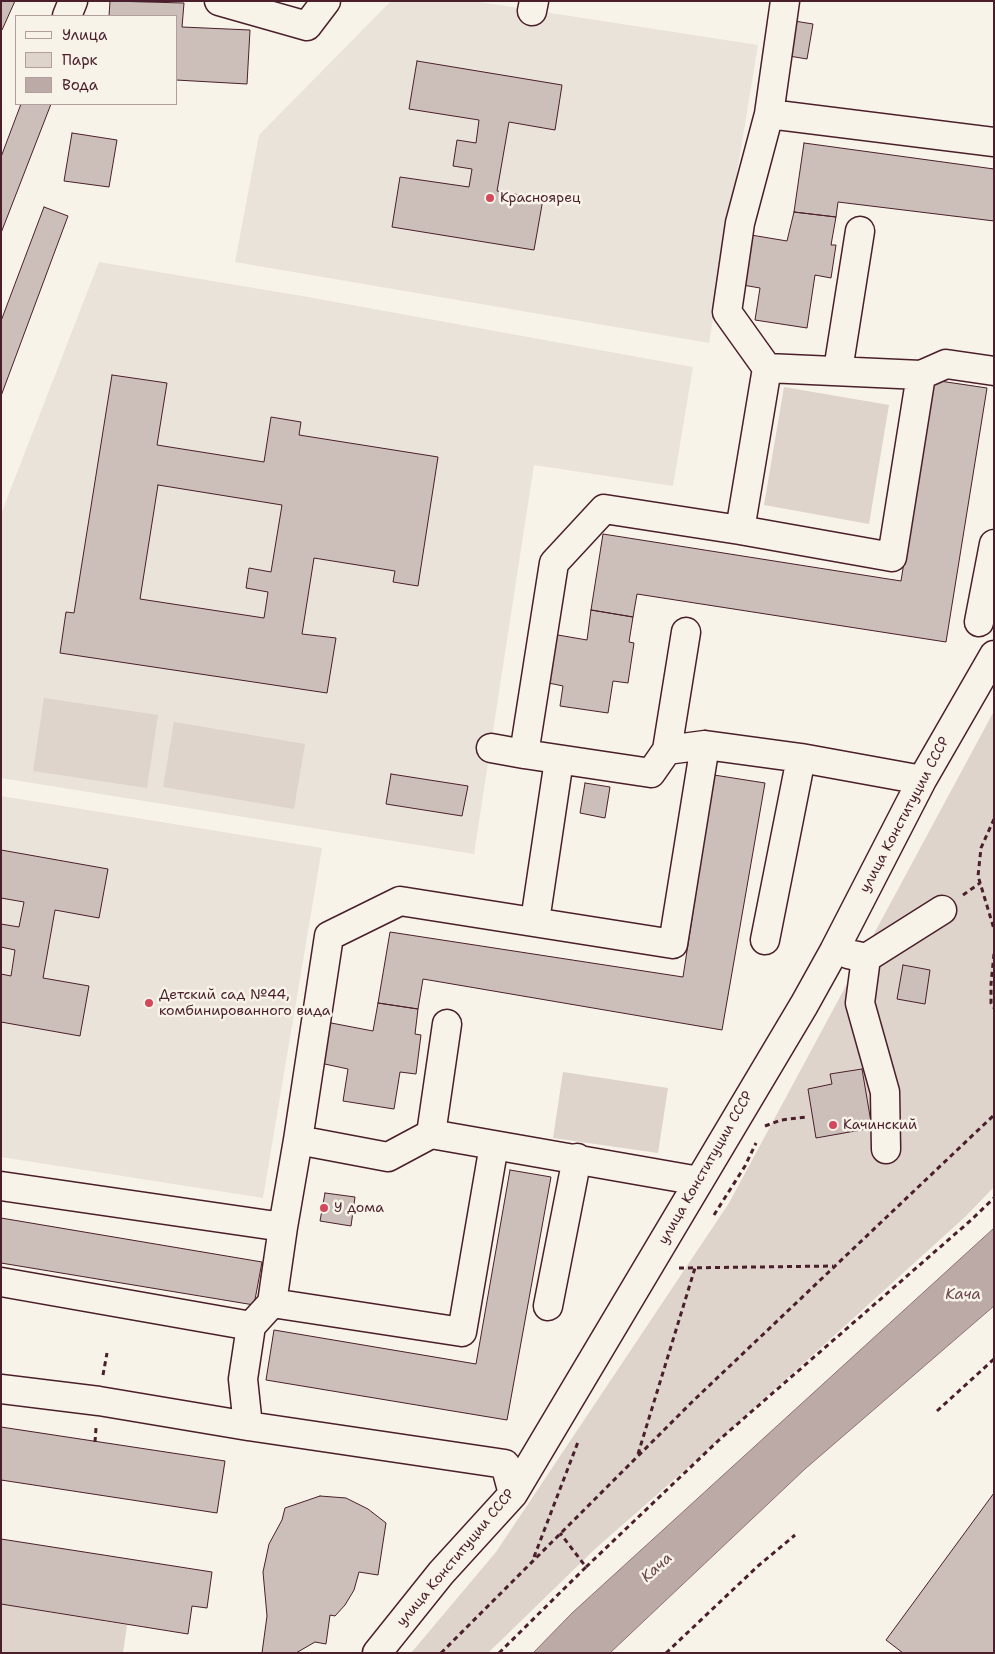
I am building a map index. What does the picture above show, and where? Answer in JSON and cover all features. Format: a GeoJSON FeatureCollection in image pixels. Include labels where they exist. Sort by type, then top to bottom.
{"type":"FeatureCollection","features":[{"type":"Feature","properties":{"kind":"street"},"geometry":{"type":"LineString","coordinates":[[67,15],[73,1]]}},
{"type":"Feature","properties":{"kind":"street"},"geometry":{"type":"LineString","coordinates":[[219,1],[307,26],[326,1]]}},
{"type":"Feature","properties":{"kind":"street"},"geometry":{"type":"LineString","coordinates":[[740,530],[767,368],[727,312],[740,223],[769,114],[785,1]]}},
{"type":"Feature","properties":{"kind":"street"},"geometry":{"type":"LineString","coordinates":[[769,114],[994,142]]}},
{"type":"Feature","properties":{"kind":"street"},"geometry":{"type":"LineString","coordinates":[[838,370],[860,231]]}},
{"type":"Feature","properties":{"kind":"street"},"geometry":{"type":"LineString","coordinates":[[767,368],[921,375],[946,364],[994,371]]}},
{"type":"Feature","properties":{"kind":"street"},"geometry":{"type":"LineString","coordinates":[[524,754],[554,562],[604,508],[892,557],[921,375]]}},
{"type":"Feature","properties":{"kind":"street"},"geometry":{"type":"LineString","coordinates":[[979,622],[994,544]]}},
{"type":"Feature","properties":{"kind":"street"},"geometry":{"type":"LineString","coordinates":[[490,748],[651,773],[667,750],[686,632]]}},
{"type":"Feature","properties":{"kind":"street","name":"улица Конституции СССР"},"geometry":{"type":"LineString","coordinates":[[377,1653],[441,1573],[513,1494],[834,951],[922,780],[994,655]]}},
{"type":"Feature","properties":{"kind":"street"},"geometry":{"type":"LineString","coordinates":[[667,750],[704,745],[801,758],[922,780]]}},
{"type":"Feature","properties":{"kind":"street"},"geometry":{"type":"LineString","coordinates":[[248,1426],[243,1379],[251,1326],[272,1303],[329,936],[400,902],[535,921],[673,944],[704,745]]}},
{"type":"Feature","properties":{"kind":"street"},"geometry":{"type":"LineString","coordinates":[[765,940],[801,758]]}},
{"type":"Feature","properties":{"kind":"street"},"geometry":{"type":"LineString","coordinates":[[535,921],[559,760]]}},
{"type":"Feature","properties":{"kind":"street"},"geometry":{"type":"LineString","coordinates":[[834,951],[866,958],[942,910]]}},
{"type":"Feature","properties":{"kind":"street"},"geometry":{"type":"LineString","coordinates":[[866,958],[860,1003],[885,1092],[886,1149]]}},
{"type":"Feature","properties":{"kind":"street"},"geometry":{"type":"LineString","coordinates":[[431,1134],[447,1024]]}},
{"type":"Feature","properties":{"kind":"street"},"geometry":{"type":"LineString","coordinates":[[298,1140],[388,1157],[431,1134],[577,1158],[699,1181]]}},
{"type":"Feature","properties":{"kind":"street"},"geometry":{"type":"LineString","coordinates":[[272,1303],[462,1332],[494,1145]]}},
{"type":"Feature","properties":{"kind":"street"},"geometry":{"type":"LineString","coordinates":[[548,1306],[577,1158]]}},
{"type":"Feature","properties":{"kind":"street"},"geometry":{"type":"LineString","coordinates":[[1,1186],[283,1227]]}},
{"type":"Feature","properties":{"kind":"street"},"geometry":{"type":"LineString","coordinates":[[1,1282],[251,1326]]}},
{"type":"Feature","properties":{"kind":"street"},"geometry":{"type":"LineString","coordinates":[[1,1389],[99,1401],[248,1426],[505,1464],[513,1494]]}},
{"type":"Feature","properties":{"kind":"path"},"geometry":{"type":"LineString","coordinates":[[994,819],[981,848],[978,876],[994,929]]}},
{"type":"Feature","properties":{"kind":"path"},"geometry":{"type":"LineString","coordinates":[[994,954],[991,1003],[994,1008]]}},
{"type":"Feature","properties":{"kind":"path"},"geometry":{"type":"LineString","coordinates":[[441,1653],[560,1533],[833,1266],[994,1115]]}},
{"type":"Feature","properties":{"kind":"path"},"geometry":{"type":"LineString","coordinates":[[764,1126],[781,1120],[806,1117]]}},
{"type":"Feature","properties":{"kind":"path"},"geometry":{"type":"LineString","coordinates":[[499,1653],[586,1566],[719,1440],[994,1198]]}},
{"type":"Feature","properties":{"kind":"path"},"geometry":{"type":"LineString","coordinates":[[678,1268],[833,1266]]}},
{"type":"Feature","properties":{"kind":"path"},"geometry":{"type":"LineString","coordinates":[[638,1456],[694,1268]]}},
{"type":"Feature","properties":{"kind":"path"},"geometry":{"type":"LineString","coordinates":[[937,1411],[994,1360]]}},
{"type":"Feature","properties":{"kind":"path"},"geometry":{"type":"LineString","coordinates":[[533,1560],[580,1437]]}},
{"type":"Feature","properties":{"kind":"path"},"geometry":{"type":"LineString","coordinates":[[560,1533],[586,1566]]}},
{"type":"Feature","properties":{"kind":"path"},"geometry":{"type":"LineString","coordinates":[[666,1653],[758,1566],[795,1535]]}},
{"type":"Feature","properties":{"kind":"shaded area","name":"Красноярец"},"geometry":{"type":"Polygon","coordinates":[[[391,1],[473,1],[758,45],[709,343],[235,262],[259,135],[391,1]]]}},
{"type":"Feature","properties":{"kind":"shaded area"},"geometry":{"type":"Polygon","coordinates":[[[99,262],[308,297],[693,367],[673,486],[534,465],[474,854],[1,778],[1,514],[99,262]]]}},
{"type":"Feature","properties":{"kind":"shaded area","name":"Детский сад №44, комбинированного вида"},"geometry":{"type":"Polygon","coordinates":[[[1,796],[322,848],[263,1198],[1,1157],[1,796]]]}},
{"type":"Feature","properties":{"kind":"green space"},"geometry":{"type":"Polygon","coordinates":[[[784,387],[889,405],[869,524],[764,505],[784,387]]]}},
{"type":"Feature","properties":{"kind":"green space"},"geometry":{"type":"Polygon","coordinates":[[[44,698],[158,715],[147,788],[33,771],[44,698]]]}},
{"type":"Feature","properties":{"kind":"green space"},"geometry":{"type":"Polygon","coordinates":[[[994,711],[994,1187],[966,1216],[719,1440],[595,1549],[488,1653],[411,1653],[496,1552],[729,1203],[994,711]]]}},
{"type":"Feature","properties":{"kind":"green space"},"geometry":{"type":"Polygon","coordinates":[[[174,722],[305,744],[294,809],[163,787],[174,722]]]}},
{"type":"Feature","properties":{"kind":"green space"},"geometry":{"type":"Polygon","coordinates":[[[563,1072],[668,1088],[658,1153],[553,1138],[563,1072]]]}},
{"type":"Feature","properties":{"kind":"green space"},"geometry":{"type":"Polygon","coordinates":[[[1,1604],[127,1625],[123,1653],[1,1653],[1,1604]]]}},
{"type":"Feature","properties":{"kind":"water","name":"Кача"},"geometry":{"type":"Polygon","coordinates":[[[994,1228],[994,1306],[805,1469],[610,1653],[533,1653],[572,1613],[994,1228]]]}},
{"type":"Feature","properties":{"kind":"building"},"geometry":{"type":"Polygon","coordinates":[[[1,1],[15,1],[2,30],[1,30],[1,1]]]}},
{"type":"Feature","properties":{"kind":"building"},"geometry":{"type":"Polygon","coordinates":[[[110,1],[184,3],[182,27],[250,30],[247,84],[178,80],[178,15],[109,15],[110,1]]]}},
{"type":"Feature","properties":{"kind":"building"},"geometry":{"type":"Polygon","coordinates":[[[788,20],[813,24],[807,59],[783,55],[788,20]]]}},
{"type":"Feature","properties":{"kind":"building"},"geometry":{"type":"Polygon","coordinates":[[[417,61],[562,85],[555,130],[509,122],[497,191],[543,199],[534,250],[392,227],[400,177],[469,187],[472,169],[453,166],[457,140],[476,143],[479,120],[409,109],[417,61]]]}},
{"type":"Feature","properties":{"kind":"building"},"geometry":{"type":"Polygon","coordinates":[[[21,105],[51,105],[1,233],[1,157],[21,105]]]}},
{"type":"Feature","properties":{"kind":"building"},"geometry":{"type":"Polygon","coordinates":[[[72,133],[117,140],[109,187],[64,181],[72,133]]]}},
{"type":"Feature","properties":{"kind":"building"},"geometry":{"type":"Polygon","coordinates":[[[804,143],[994,169],[994,221],[838,202],[836,217],[794,212],[804,143]]]}},
{"type":"Feature","properties":{"kind":"building"},"geometry":{"type":"Polygon","coordinates":[[[44,207],[68,216],[1,396],[1,321],[44,207]]]}},
{"type":"Feature","properties":{"kind":"building"},"geometry":{"type":"Polygon","coordinates":[[[794,212],[836,217],[831,245],[836,245],[831,278],[815,275],[807,328],[755,320],[760,288],[737,284],[745,234],[787,241],[794,212]]]}},
{"type":"Feature","properties":{"kind":"building"},"geometry":{"type":"Polygon","coordinates":[[[112,375],[167,383],[157,445],[264,462],[271,417],[301,422],[299,435],[438,457],[418,586],[393,582],[395,571],[314,558],[302,634],[336,638],[327,693],[60,653],[66,612],[74,613],[112,375]],[[158,485],[140,599],[264,618],[268,592],[246,588],[249,568],[271,572],[282,505],[158,485]]]}},
{"type":"Feature","properties":{"kind":"building"},"geometry":{"type":"Polygon","coordinates":[[[933,380],[987,388],[946,642],[637,594],[633,617],[591,610],[603,534],[901,581],[933,380]]]}},
{"type":"Feature","properties":{"kind":"building"},"geometry":{"type":"Polygon","coordinates":[[[591,610],[633,617],[629,642],[634,643],[628,683],[613,681],[608,713],[560,706],[563,686],[544,682],[552,634],[587,640],[591,610]]]}},
{"type":"Feature","properties":{"kind":"building"},"geometry":{"type":"Polygon","coordinates":[[[391,774],[468,786],[462,816],[386,804],[391,774]]]}},
{"type":"Feature","properties":{"kind":"building"},"geometry":{"type":"Polygon","coordinates":[[[714,775],[765,783],[722,1030],[423,979],[418,1009],[378,1003],[390,932],[683,977],[714,775]]]}},
{"type":"Feature","properties":{"kind":"building"},"geometry":{"type":"Polygon","coordinates":[[[585,783],[610,787],[605,818],[580,813],[585,783]]]}},
{"type":"Feature","properties":{"kind":"building"},"geometry":{"type":"Polygon","coordinates":[[[1,850],[108,869],[99,918],[55,910],[43,978],[89,986],[80,1036],[1,1022],[1,974],[11,976],[15,950],[1,947],[1,924],[19,927],[24,902],[1,898],[1,850]]]}},
{"type":"Feature","properties":{"kind":"building"},"geometry":{"type":"Polygon","coordinates":[[[903,965],[930,970],[925,1004],[897,999],[903,965]]]}},
{"type":"Feature","properties":{"kind":"building"},"geometry":{"type":"Polygon","coordinates":[[[378,1003],[418,1009],[415,1034],[421,1035],[416,1074],[400,1072],[394,1109],[343,1101],[348,1069],[320,1063],[326,1022],[373,1031],[378,1003]]]}},
{"type":"Feature","properties":{"kind":"building"},"geometry":{"type":"Polygon","coordinates":[[[862,1069],[872,1128],[816,1138],[808,1089],[832,1084],[830,1074],[862,1069]]]}},
{"type":"Feature","properties":{"kind":"building"},"geometry":{"type":"Polygon","coordinates":[[[510,1170],[551,1177],[507,1420],[266,1380],[274,1330],[476,1364],[510,1170]]]}},
{"type":"Feature","properties":{"kind":"building"},"geometry":{"type":"Polygon","coordinates":[[[325,1193],[355,1197],[351,1226],[320,1221],[325,1193]]]}},
{"type":"Feature","properties":{"kind":"building"},"geometry":{"type":"Polygon","coordinates":[[[1,1218],[262,1262],[254,1305],[1,1263],[1,1218]]]}},
{"type":"Feature","properties":{"kind":"building"},"geometry":{"type":"Polygon","coordinates":[[[1,1427],[225,1461],[217,1513],[1,1480],[1,1427]]]}},
{"type":"Feature","properties":{"kind":"building"},"geometry":{"type":"Polygon","coordinates":[[[994,1493],[994,1653],[903,1653],[886,1640],[994,1493]]]}},
{"type":"Feature","properties":{"kind":"building"},"geometry":{"type":"Polygon","coordinates":[[[320,1496],[346,1498],[368,1509],[386,1523],[378,1575],[359,1572],[354,1590],[345,1605],[335,1616],[330,1615],[326,1644],[315,1642],[296,1653],[262,1653],[267,1616],[263,1572],[269,1544],[282,1520],[285,1508],[320,1496]]]}},
{"type":"Feature","properties":{"kind":"building"},"geometry":{"type":"Polygon","coordinates":[[[1,1539],[212,1572],[207,1608],[192,1606],[188,1634],[1,1604],[1,1539]]]}},
{"type":"Feature","properties":{"kind":"place","name":"Красноярец"},"geometry":{"type":"Point","coordinates":[490,198]}},
{"type":"Feature","properties":{"kind":"place","name":"Детский сад №44, комбинированного вида"},"geometry":{"type":"Point","coordinates":[149,1003]}},
{"type":"Feature","properties":{"kind":"place","name":"Качинский"},"geometry":{"type":"Point","coordinates":[833,1125]}},
{"type":"Feature","properties":{"kind":"place","name":"У дома"},"geometry":{"type":"Point","coordinates":[324,1208]}}]}
